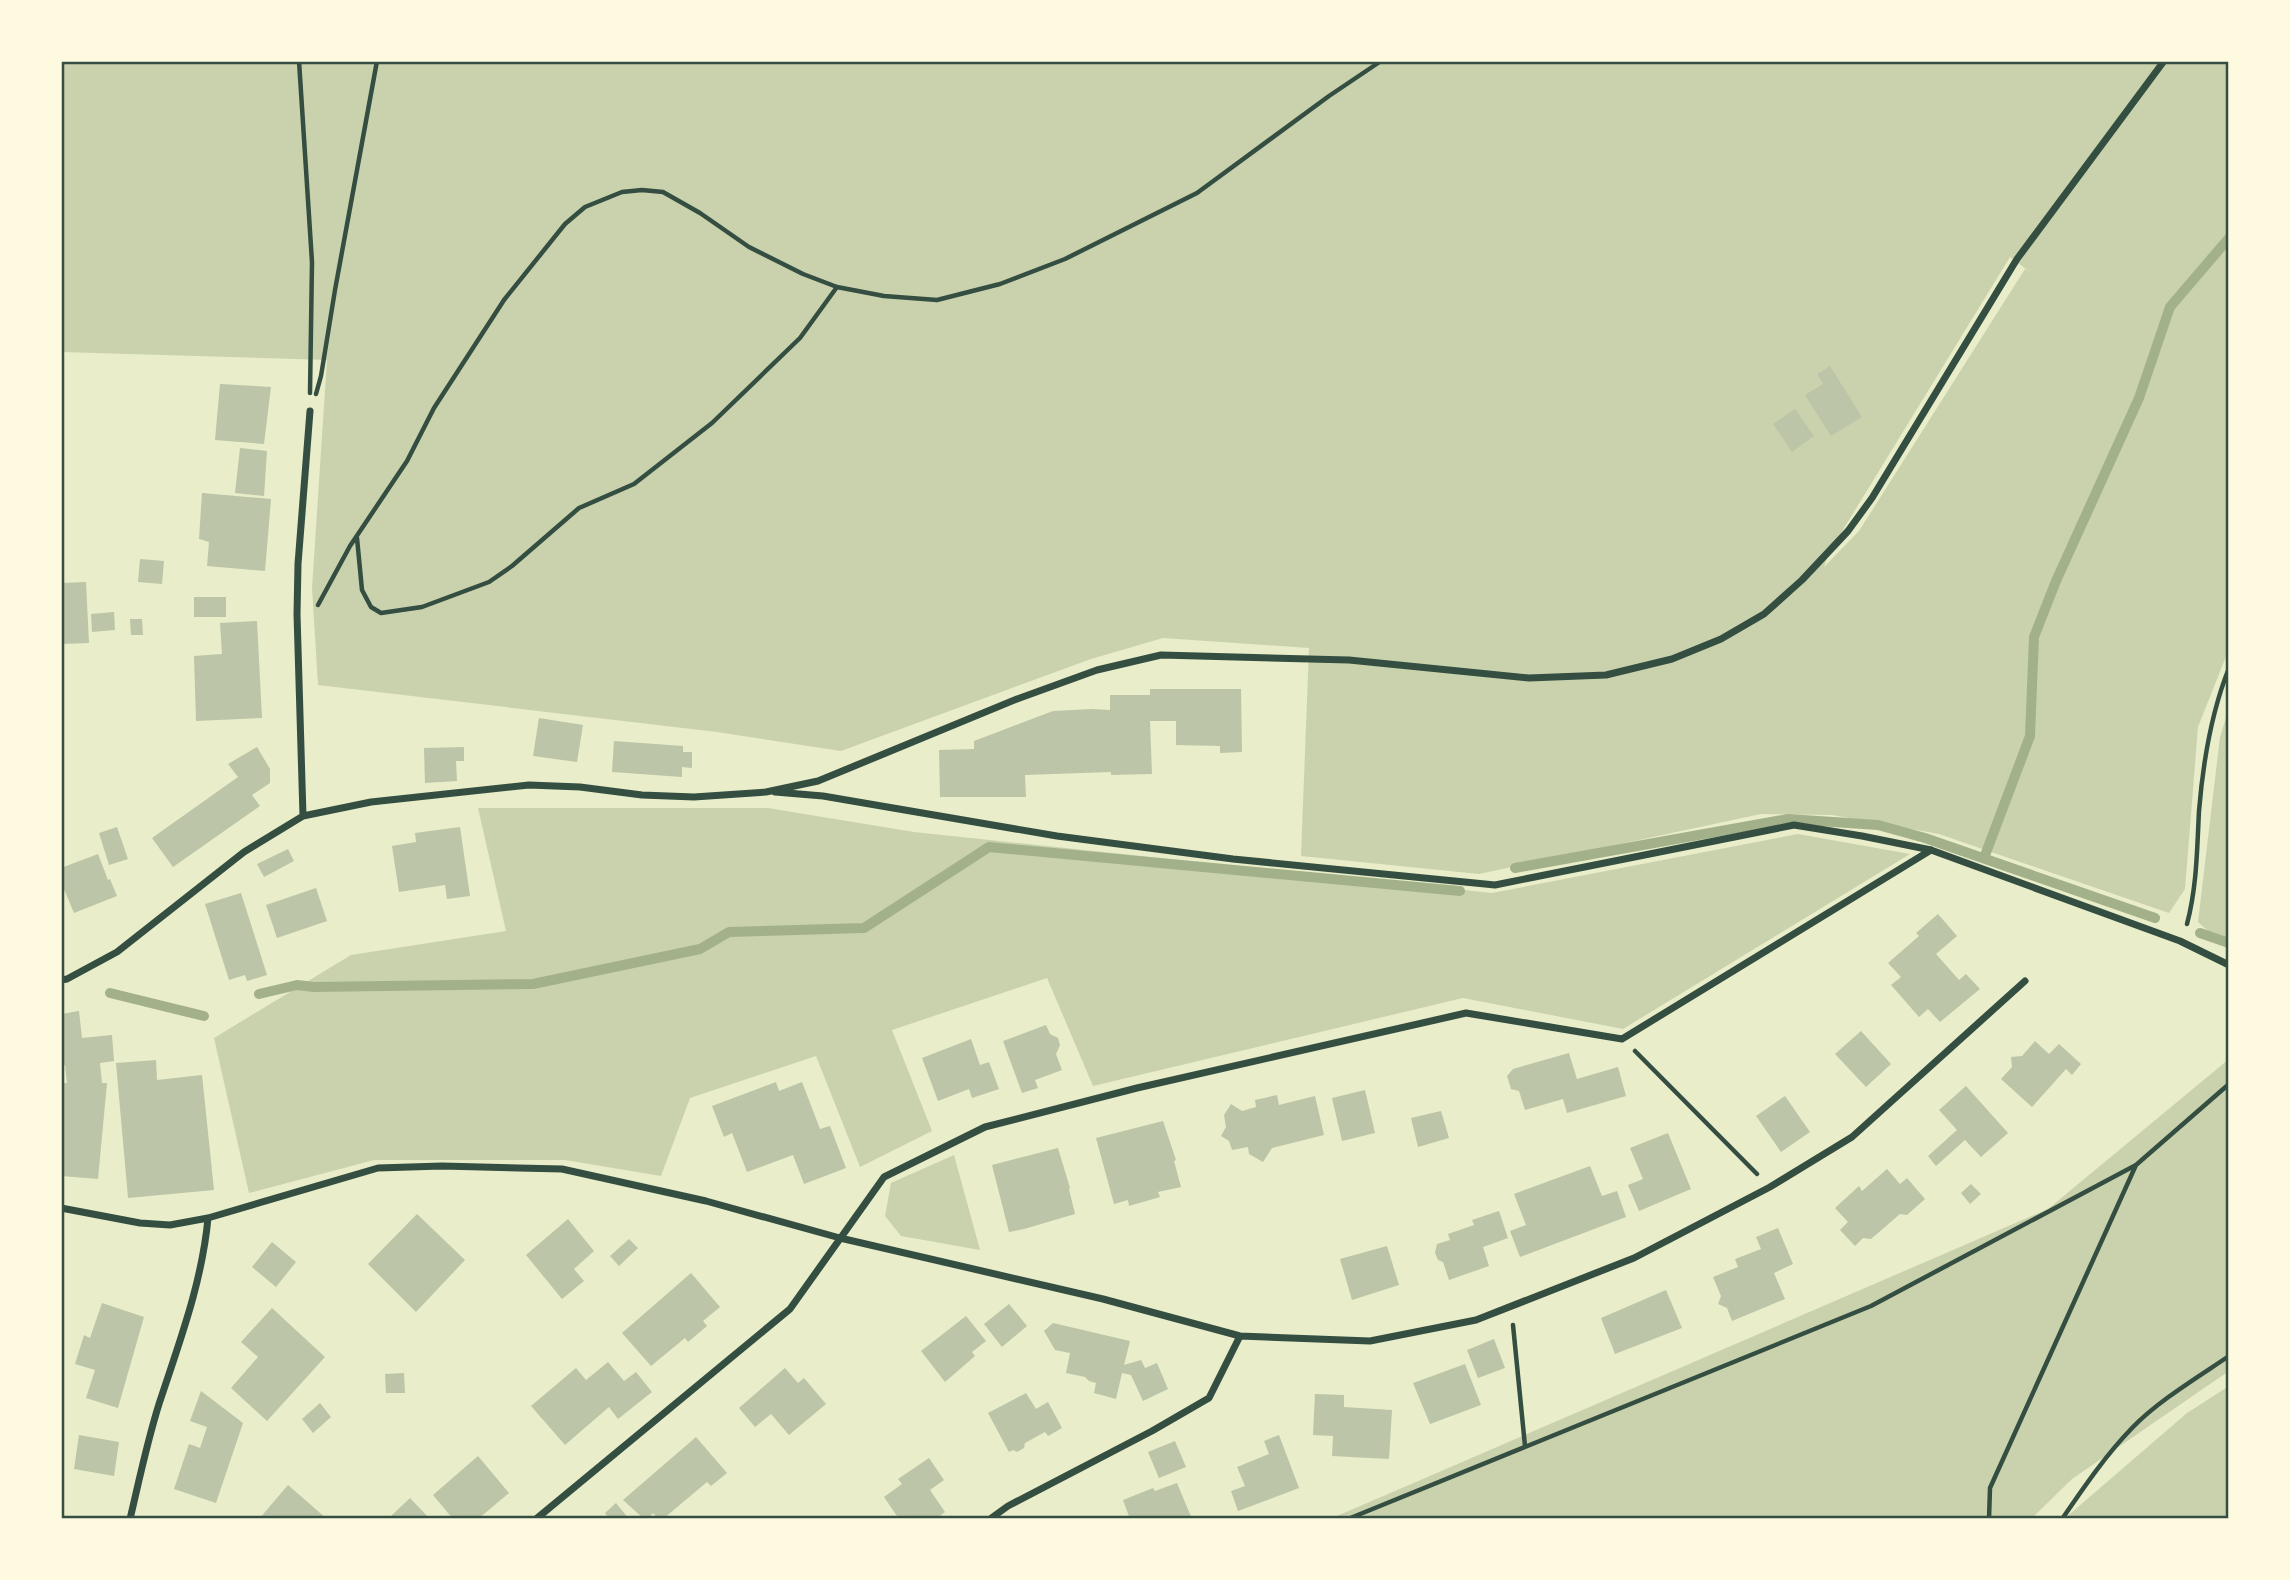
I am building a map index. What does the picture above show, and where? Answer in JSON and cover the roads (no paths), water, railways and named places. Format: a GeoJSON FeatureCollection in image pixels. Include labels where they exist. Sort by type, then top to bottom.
{"type":"FeatureCollection","features":[{"type":"Feature","properties":{"kind":"street"},"geometry":{"type":"LineString","coordinates":[[61,980],[68,979],[117,952],[244,852],[303,816],[371,803],[529,785],[694,797],[766,792],[818,781],[1017,699],[1097,670],[1161,654],[1349,660],[1542,678],[1606,676],[1672,659],[1721,639],[1764,614],[1802,580],[1848,531],[1872,498],[2017,259],[2164,61]]}},
{"type":"Feature","properties":{"kind":"street"},"geometry":{"type":"LineString","coordinates":[[303,816],[297,624],[298,564],[310,411]]}},
{"type":"Feature","properties":{"kind":"street"},"geometry":{"type":"LineString","coordinates":[[766,792],[823,796],[1057,836],[1233,859],[1495,885],[1794,825],[1931,850],[2201,949],[2229,965]]}},
{"type":"Feature","properties":{"kind":"street"},"geometry":{"type":"LineString","coordinates":[[536,1519],[790,1309],[884,1177],[985,1127],[1137,1088],[1466,1013],[1622,1039],[1931,850]]}},
{"type":"Feature","properties":{"kind":"street"},"geometry":{"type":"LineString","coordinates":[[61,1208],[140,1223],[170,1225],[208,1218],[378,1168],[442,1166],[562,1170],[706,1200],[840,1238],[1103,1299],[1240,1336],[1370,1341],[1476,1320],[1511,1307],[1634,1258],[1770,1187],[1852,1137],[2025,981]]}},
{"type":"Feature","properties":{"kind":"street"},"geometry":{"type":"LineString","coordinates":[[130,1519],[158,1408],[192,1304],[205,1252],[208,1218]]}},
{"type":"Feature","properties":{"kind":"street"},"geometry":{"type":"LineString","coordinates":[[990,1519],[1008,1506],[1152,1432],[1209,1398],[1240,1336]]}},
{"type":"Feature","properties":{"kind":"waterway"},"geometry":{"type":"LineString","coordinates":[[1984,858],[2030,736],[2034,637],[2056,581],[2139,398],[2170,307],[2229,238]]}},
{"type":"Feature","properties":{"kind":"waterway"},"geometry":{"type":"LineString","coordinates":[[1515,868],[1788,819],[1878,825],[1925,838],[2155,918]]}},
{"type":"Feature","properties":{"kind":"waterway"},"geometry":{"type":"LineString","coordinates":[[259,994],[297,985],[533,984],[700,949],[729,932],[864,928],[989,847],[1460,891]]}},
{"type":"Feature","properties":{"kind":"waterway"},"geometry":{"type":"LineString","coordinates":[[2200,933],[2229,943]]}},
{"type":"Feature","properties":{"kind":"waterway"},"geometry":{"type":"LineString","coordinates":[[110,993],[204,1016]]}}]}
